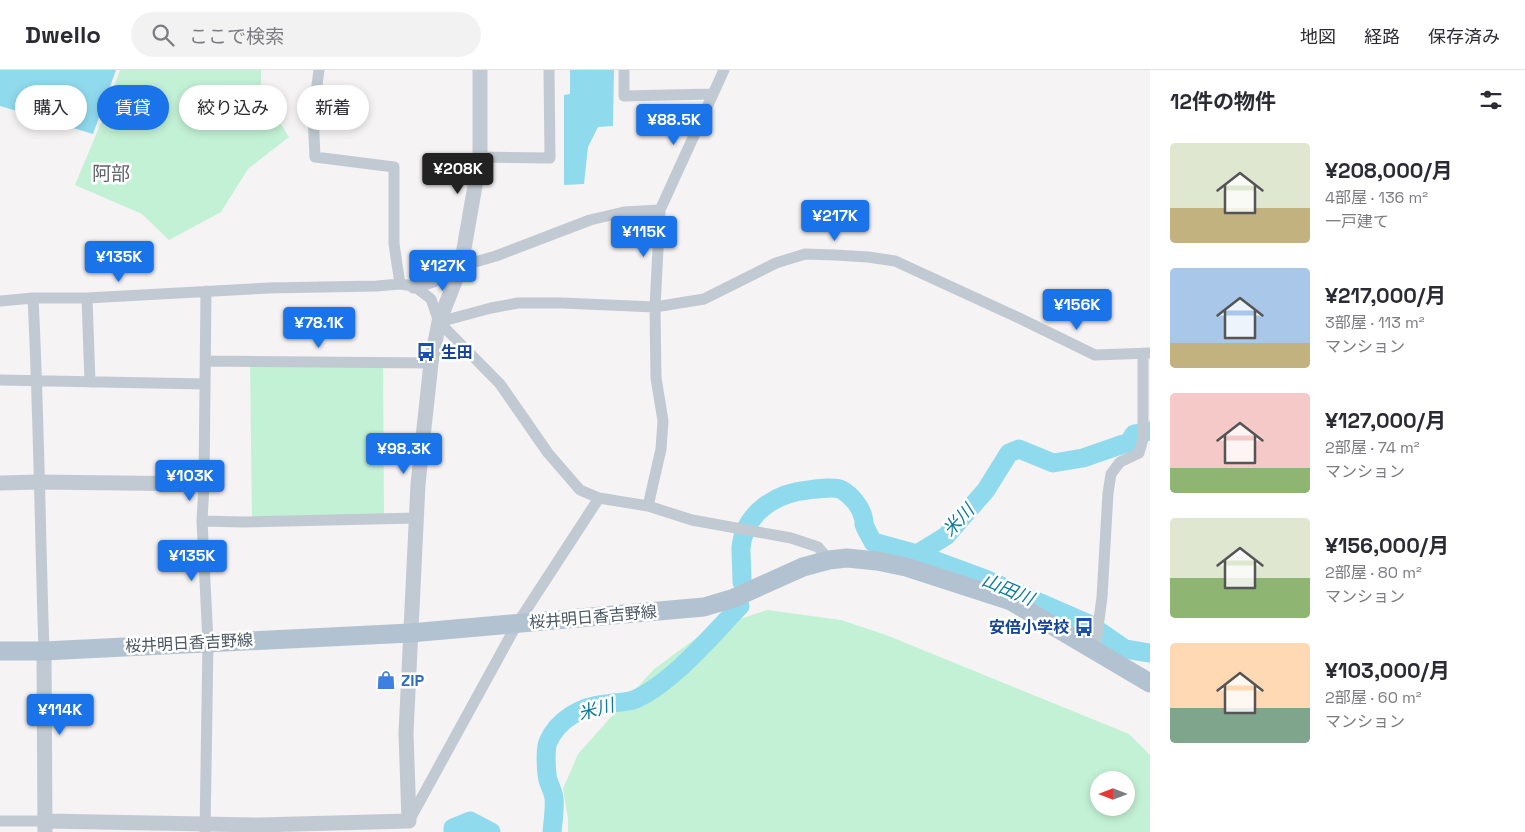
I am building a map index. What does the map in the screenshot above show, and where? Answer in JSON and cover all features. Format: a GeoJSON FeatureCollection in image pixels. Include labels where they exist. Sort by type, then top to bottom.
{"type":"FeatureCollection","features":[{"type":"Feature","properties":{"kind":"main road","name":"桜井明日香吉野線"},"geometry":{"type":"LineString","coordinates":[[0,651],[44,651],[410,633],[704,607],[734,598],[803,567],[828,560],[847,558],[877,561],[906,567],[1011,601],[1150,683]]}},
{"type":"Feature","properties":{"kind":"street"},"geometry":{"type":"LineString","coordinates":[[319,70],[313,115],[315,157],[394,167],[394,244],[407,285],[431,299],[439,322],[500,384],[548,453],[580,490],[598,498],[648,506],[692,520],[791,538],[818,547],[828,560]]}},
{"type":"Feature","properties":{"kind":"street"},"geometry":{"type":"LineString","coordinates":[[409,826],[406,733],[418,484],[431,363],[439,322],[461,266],[480,157],[480,70]]}},
{"type":"Feature","properties":{"kind":"street"},"geometry":{"type":"LineString","coordinates":[[480,157],[550,158],[549,70]]}},
{"type":"Feature","properties":{"kind":"street"},"geometry":{"type":"LineString","coordinates":[[624,70],[624,96],[712,94]]}},
{"type":"Feature","properties":{"kind":"street"},"geometry":{"type":"LineString","coordinates":[[648,506],[661,449],[663,421],[656,378],[655,307],[660,210],[724,70]]}},
{"type":"Feature","properties":{"kind":"street"},"geometry":{"type":"LineString","coordinates":[[0,301],[269,288],[407,285],[433,280],[461,266],[496,256],[590,220],[624,212],[660,210]]}},
{"type":"Feature","properties":{"kind":"street"},"geometry":{"type":"LineString","coordinates":[[439,322],[518,303],[655,307],[704,299],[776,263],[805,254],[868,257],[895,261],[1095,355],[1147,353],[1143,439],[1139,453],[1120,462],[1111,474],[1096,650]]}},
{"type":"Feature","properties":{"kind":"street"},"geometry":{"type":"LineString","coordinates":[[205,828],[208,642],[202,521],[206,291]]}},
{"type":"Feature","properties":{"kind":"street"},"geometry":{"type":"LineString","coordinates":[[33,298],[44,651],[45,827]]}},
{"type":"Feature","properties":{"kind":"street"},"geometry":{"type":"LineString","coordinates":[[87,298],[90,382]]}},
{"type":"Feature","properties":{"kind":"street"},"geometry":{"type":"LineString","coordinates":[[206,361],[431,363]]}},
{"type":"Feature","properties":{"kind":"street"},"geometry":{"type":"LineString","coordinates":[[0,380],[204,384]]}},
{"type":"Feature","properties":{"kind":"street"},"geometry":{"type":"LineString","coordinates":[[0,483],[204,484]]}},
{"type":"Feature","properties":{"kind":"street"},"geometry":{"type":"LineString","coordinates":[[409,826],[517,624],[598,498]]}},
{"type":"Feature","properties":{"kind":"street"},"geometry":{"type":"LineString","coordinates":[[202,521],[242,522],[416,518]]}},
{"type":"Feature","properties":{"kind":"street"},"geometry":{"type":"LineString","coordinates":[[0,821],[45,827],[409,826]]}},
{"type":"Feature","properties":{"kind":"green space"},"geometry":{"type":"Polygon","coordinates":[[[120,70],[261,70],[261,85],[179,85],[179,130],[285,130],[289,137],[248,169],[221,212],[169,240],[142,214],[75,185],[98,130],[169,130],[169,85],[115,85],[120,70]]]}},
{"type":"Feature","properties":{"kind":"green space"},"geometry":{"type":"Polygon","coordinates":[[[250,364],[383,366],[384,516],[252,517],[250,364]]]}},
{"type":"Feature","properties":{"kind":"green space"},"geometry":{"type":"Polygon","coordinates":[[[767,610],[841,620],[886,635],[1129,734],[1150,755],[1150,832],[568,832],[568,819],[563,789],[578,754],[653,670],[707,630],[767,610]]]}},
{"type":"Feature","properties":{"kind":"water"},"geometry":{"type":"Polygon","coordinates":[[[0,70],[116,70],[111,85],[97,85],[97,123],[93,134],[80,130],[87,130],[87,85],[15,85],[15,111],[0,106],[0,70]]]}},
{"type":"Feature","properties":{"kind":"water"},"geometry":{"type":"Polygon","coordinates":[[[570,70],[614,70],[613,126],[598,127],[588,147],[584,184],[564,185],[564,95],[570,94],[570,70]]]}},
{"type":"Feature","properties":{"kind":"waterway","name":"米川"},"geometry":{"type":"LineString","coordinates":[[917,554],[946,536],[986,490],[1009,453],[1019,449],[1053,463],[1083,458],[1129,442],[1134,434],[1150,431]]}},
{"type":"Feature","properties":{"kind":"waterway","name":"米川"},"geometry":{"type":"LineString","coordinates":[[742,582],[741,548],[743,536],[755,515],[774,500],[784,495],[816,489],[839,489],[849,495],[858,505],[864,519],[864,524],[873,542],[917,554],[985,579],[1089,624],[1125,649],[1150,653]]}},
{"type":"Feature","properties":{"kind":"waterway","name":"米川"},"geometry":{"type":"LineString","coordinates":[[552,832],[554,798],[546,766],[547,746],[552,734],[564,720],[580,711],[597,705],[636,699],[650,691],[678,670],[740,606]]}},
{"type":"Feature","properties":{"kind":"waterway","name":"米川"},"geometry":{"type":"LineString","coordinates":[[453,832],[453,828],[470,821],[491,832]]}},
{"type":"Feature","properties":{"kind":"place","name":"生田"},"geometry":{"type":"Point","coordinates":[426,352]}},
{"type":"Feature","properties":{"kind":"place","name":"安倍小学校"},"geometry":{"type":"Point","coordinates":[1084,627]}},
{"type":"Feature","properties":{"kind":"place","name":"ZIP"},"geometry":{"type":"Point","coordinates":[386,680]}},
{"type":"Feature","properties":{"kind":"district","name":"阿部"},"geometry":{"type":"Point","coordinates":[111,173]}},
{"type":"Feature","properties":{"kind":"water label","name":"山田川"},"geometry":{"type":"Point","coordinates":[1008,589]}}]}
